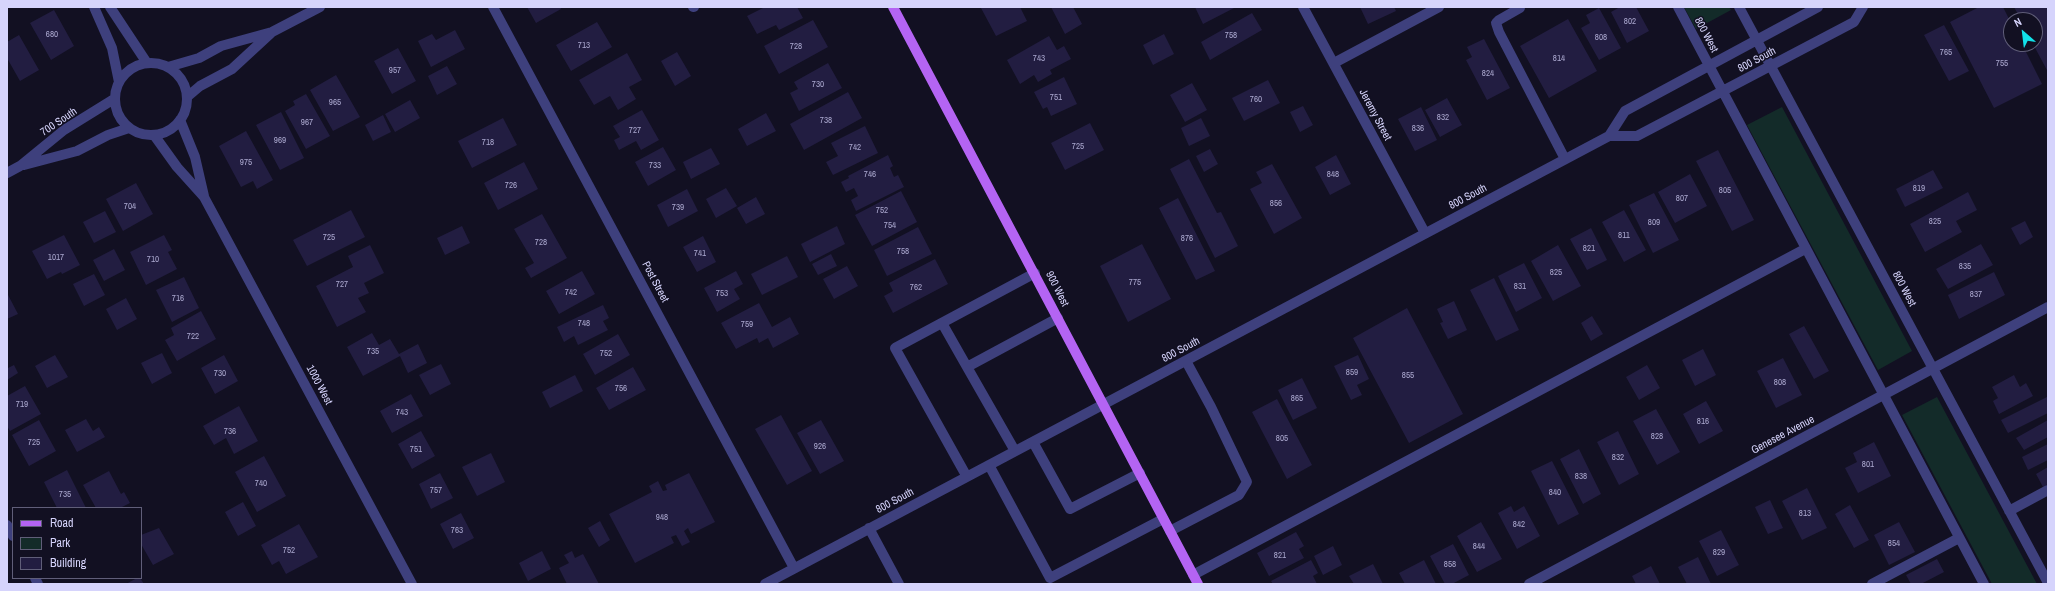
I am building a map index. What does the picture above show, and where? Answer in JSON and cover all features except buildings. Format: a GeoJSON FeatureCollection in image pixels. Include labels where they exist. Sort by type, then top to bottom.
{"type":"FeatureCollection","features":[{"type":"Feature","properties":{"kind":"main road","name":"900 West"},"geometry":{"type":"LineString","coordinates":[[893,7],[1035,273],[1195,580]]}},
{"type":"Feature","properties":{"kind":"street"},"geometry":{"type":"LineString","coordinates":[[94,7],[112,48],[119,82],[114,100],[116,110],[121,120],[129,128],[136,132],[154,136],[173,128],[180,120],[186,109],[187,97],[181,80],[168,67],[154,63],[147,63],[131,69],[119,82]]}},
{"type":"Feature","properties":{"kind":"street"},"geometry":{"type":"LineString","coordinates":[[110,7],[147,63]]}},
{"type":"Feature","properties":{"kind":"street"},"geometry":{"type":"LineString","coordinates":[[168,67],[199,58],[221,46],[272,32],[320,7]]}},
{"type":"Feature","properties":{"kind":"street","name":"Post Street"},"geometry":{"type":"LineString","coordinates":[[494,7],[794,568]]}},
{"type":"Feature","properties":{"kind":"street","name":"Jeremy Street"},"geometry":{"type":"LineString","coordinates":[[1303,7],[1426,233]]}},
{"type":"Feature","properties":{"kind":"street"},"geometry":{"type":"LineString","coordinates":[[1334,63],[1439,7]]}},
{"type":"Feature","properties":{"kind":"street","name":"800 West"},"geometry":{"type":"LineString","coordinates":[[1678,7],[1984,584]]}},
{"type":"Feature","properties":{"kind":"street","name":"800 West"},"geometry":{"type":"LineString","coordinates":[[1739,7],[2048,583]]}},
{"type":"Feature","properties":{"kind":"street","name":"800 South"},"geometry":{"type":"LineString","coordinates":[[1609,136],[1625,111],[1818,7]]}},
{"type":"Feature","properties":{"kind":"street","name":"800 South"},"geometry":{"type":"LineString","coordinates":[[765,584],[1609,136],[1637,136],[1723,91],[1854,22],[1863,7]]}},
{"type":"Feature","properties":{"kind":"street"},"geometry":{"type":"LineString","coordinates":[[1520,8],[1496,23],[1499,32],[1565,159]]}},
{"type":"Feature","properties":{"kind":"street"},"geometry":{"type":"LineString","coordinates":[[187,97],[200,86],[232,69],[272,32]]}},
{"type":"Feature","properties":{"kind":"street","name":"700 South"},"geometry":{"type":"LineString","coordinates":[[7,174],[20,166],[64,130],[114,100]]}},
{"type":"Feature","properties":{"kind":"street","name":"1000 West"},"geometry":{"type":"LineString","coordinates":[[180,120],[195,157],[204,198]]}},
{"type":"Feature","properties":{"kind":"street","name":"700 South"},"geometry":{"type":"LineString","coordinates":[[20,166],[77,151],[108,135],[129,128]]}},
{"type":"Feature","properties":{"kind":"street","name":"1000 West"},"geometry":{"type":"LineString","coordinates":[[154,136],[177,167],[204,198],[412,584]]}},
{"type":"Feature","properties":{"kind":"street"},"geometry":{"type":"LineString","coordinates":[[1195,580],[1805,249]]}},
{"type":"Feature","properties":{"kind":"street"},"geometry":{"type":"LineString","coordinates":[[967,477],[895,348],[1035,273]]}},
{"type":"Feature","properties":{"kind":"street","name":"Genesee Avenue"},"geometry":{"type":"LineString","coordinates":[[1530,584],[2048,307]]}},
{"type":"Feature","properties":{"kind":"street"},"geometry":{"type":"LineString","coordinates":[[967,367],[1058,318]]}},
{"type":"Feature","properties":{"kind":"street"},"geometry":{"type":"LineString","coordinates":[[942,323],[1015,451]]}},
{"type":"Feature","properties":{"kind":"street"},"geometry":{"type":"LineString","coordinates":[[1170,531],[1239,495],[1247,482],[1211,406],[1186,361]]}},
{"type":"Feature","properties":{"kind":"street"},"geometry":{"type":"LineString","coordinates":[[1033,442],[1070,509],[1140,473]]}},
{"type":"Feature","properties":{"kind":"street"},"geometry":{"type":"LineString","coordinates":[[989,465],[1050,578],[1163,519]]}},
{"type":"Feature","properties":{"kind":"street"},"geometry":{"type":"LineString","coordinates":[[2009,511],[2048,490]]}},
{"type":"Feature","properties":{"kind":"street"},"geometry":{"type":"LineString","coordinates":[[7,525],[12,534]]}},
{"type":"Feature","properties":{"kind":"street"},"geometry":{"type":"LineString","coordinates":[[869,528],[899,584]]}},
{"type":"Feature","properties":{"kind":"street"},"geometry":{"type":"LineString","coordinates":[[1872,584],[1959,538]]}},
{"type":"Feature","properties":{"kind":"green space"},"geometry":{"type":"Polygon","coordinates":[[[1684,7],[1729,7],[1731,10],[1696,29],[1684,7]]]}},
{"type":"Feature","properties":{"kind":"green space"},"geometry":{"type":"Polygon","coordinates":[[[1782,107],[1912,351],[1878,370],[1747,125],[1782,107]]]}},
{"type":"Feature","properties":{"kind":"green space"},"geometry":{"type":"Polygon","coordinates":[[[1937,397],[2037,584],[1992,584],[1902,415],[1937,397]]]}}]}
